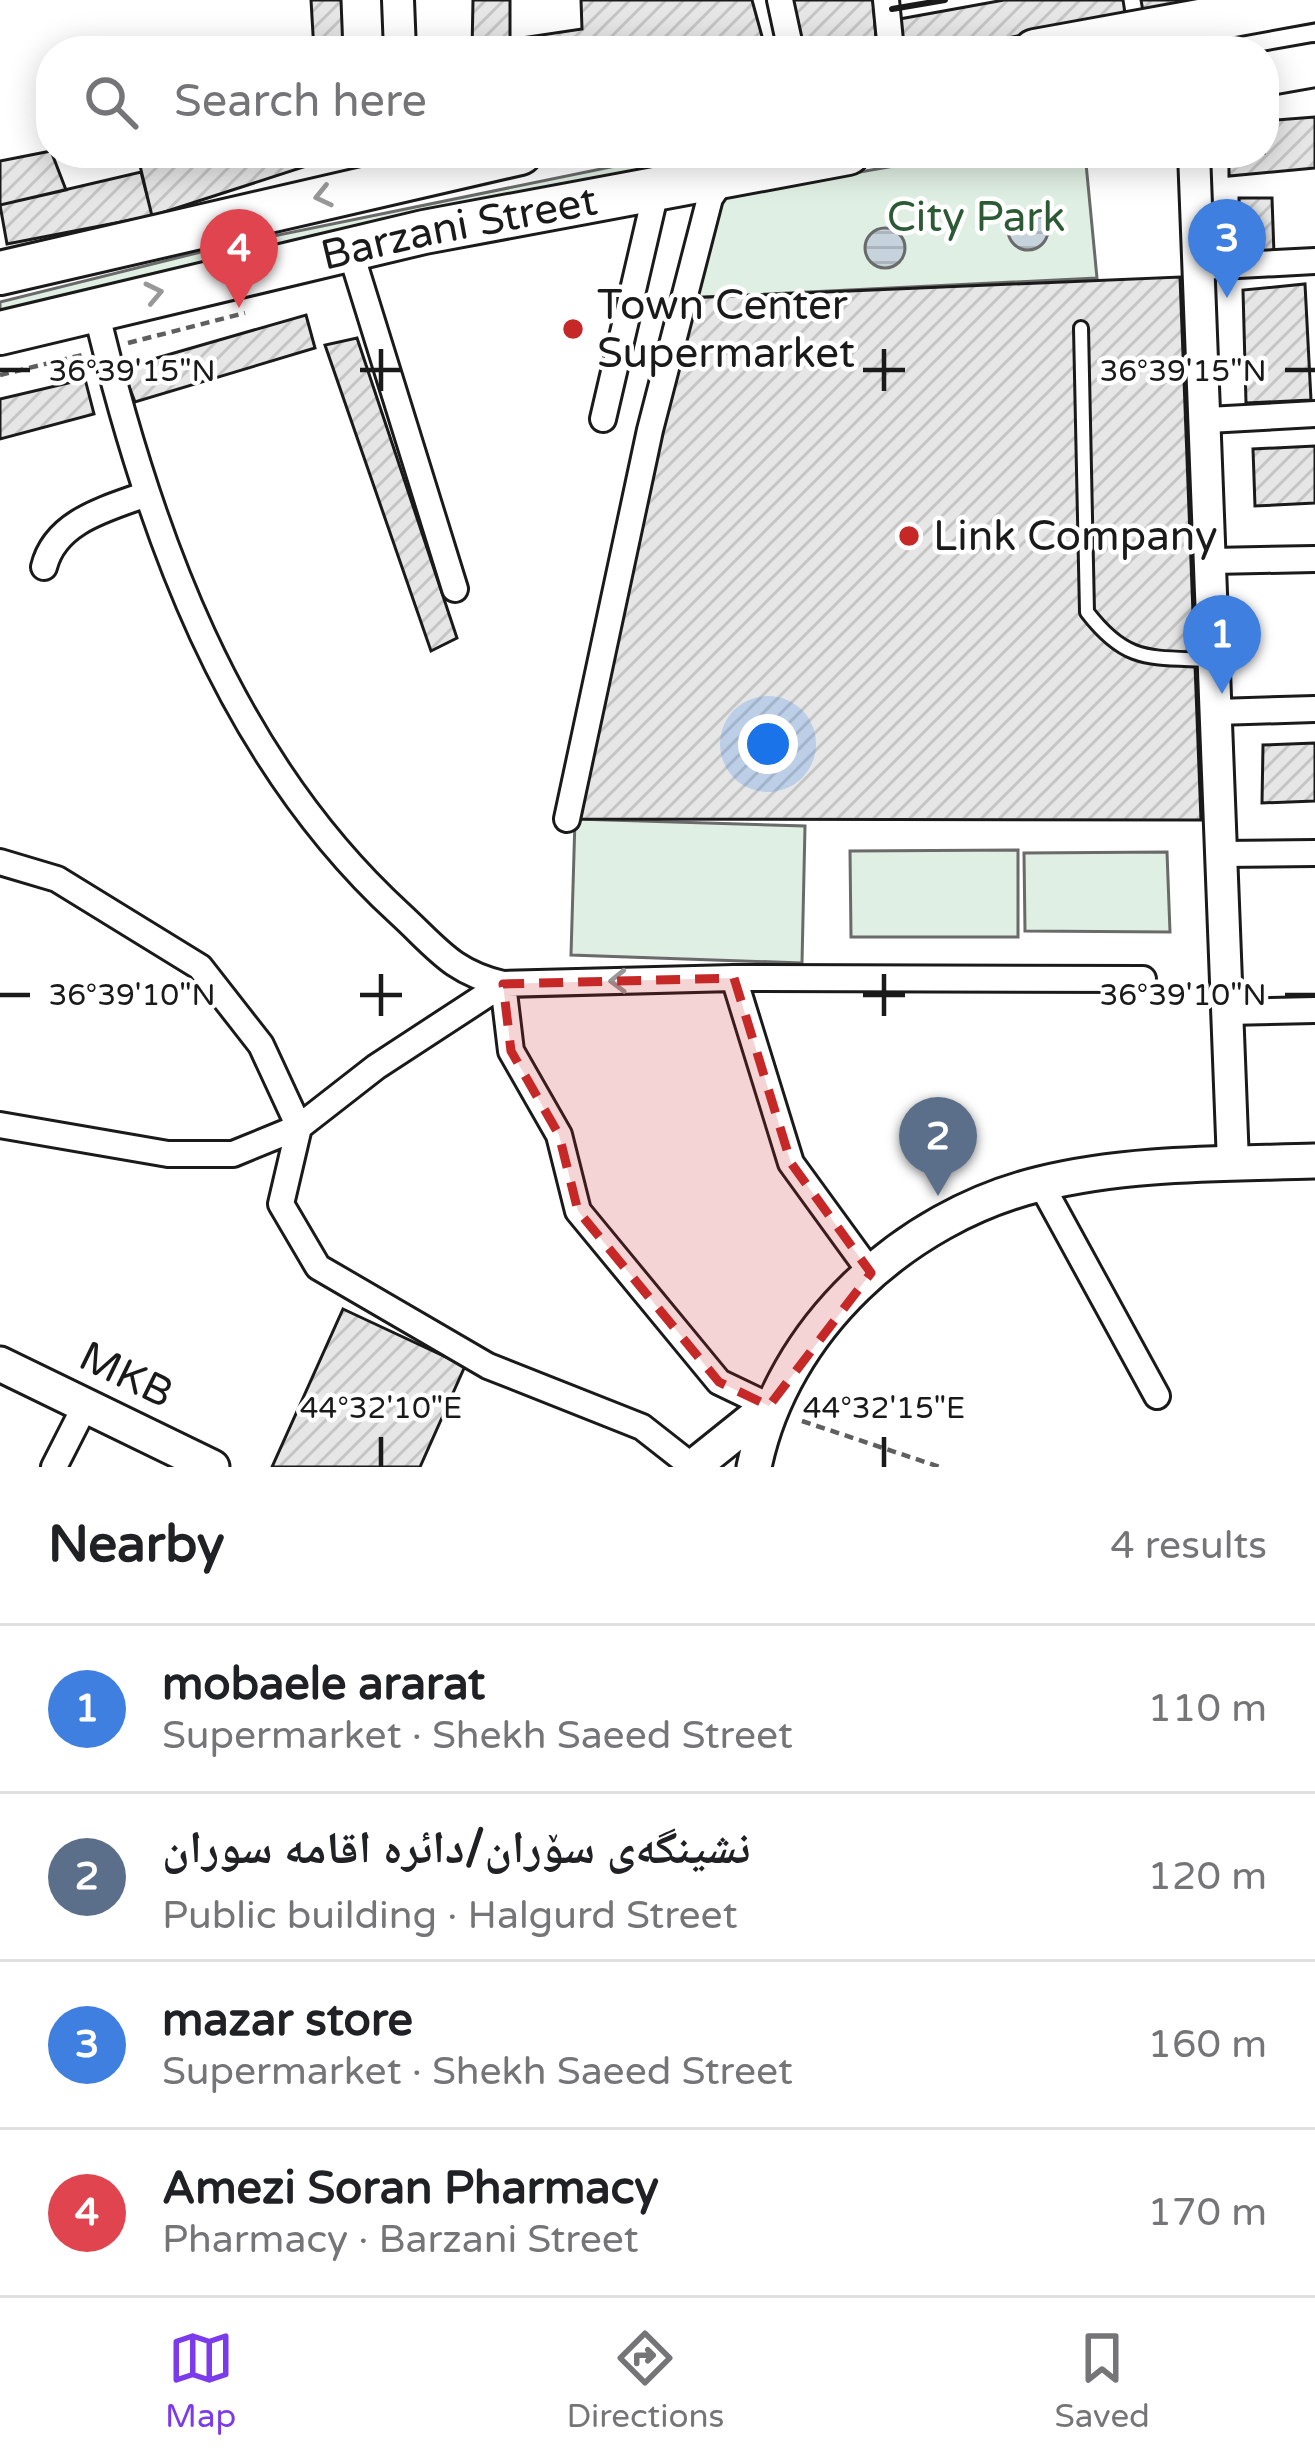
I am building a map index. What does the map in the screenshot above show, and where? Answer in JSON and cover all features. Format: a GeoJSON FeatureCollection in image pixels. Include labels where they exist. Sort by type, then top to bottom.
{"type":"FeatureCollection","features":[{"type":"Feature","properties":{"kind":"highway"},"geometry":{"type":"LineString","coordinates":[[1117,36],[1315,0]]}},
{"type":"Feature","properties":{"kind":"highway"},"geometry":{"type":"LineString","coordinates":[[1279,71],[1315,65]]}},
{"type":"Feature","properties":{"kind":"highway","name":"Barzani Street"},"geometry":{"type":"LineString","coordinates":[[0,273],[392,168]]}},
{"type":"Feature","properties":{"kind":"highway","name":"Barzani Street"},"geometry":{"type":"LineString","coordinates":[[0,333],[95,306],[350,250],[758,168]]}},
{"type":"Feature","properties":{"kind":"main road"},"geometry":{"type":"LineString","coordinates":[[754,1467],[769,1406],[813,1334],[872,1273],[934,1228],[1040,1184],[1116,1171],[1315,1161]]}},
{"type":"Feature","properties":{"kind":"main road","name":"MKB"},"geometry":{"type":"LineString","coordinates":[[0,1364],[212,1467]]}},
{"type":"Feature","properties":{"kind":"main road"},"geometry":{"type":"LineString","coordinates":[[693,1467],[769,1406]]}},
{"type":"Feature","properties":{"kind":"street"},"geometry":{"type":"LineString","coordinates":[[398,0],[399,36]]}},
{"type":"Feature","properties":{"kind":"street"},"geometry":{"type":"LineString","coordinates":[[780,0],[788,36]]}},
{"type":"Feature","properties":{"kind":"street"},"geometry":{"type":"LineString","coordinates":[[886,0],[890,36]]}},
{"type":"Feature","properties":{"kind":"street"},"geometry":{"type":"LineString","coordinates":[[1195,168],[1233,1163]]}},
{"type":"Feature","properties":{"kind":"street"},"geometry":{"type":"LineString","coordinates":[[567,819],[650,430],[710,198],[728,173]]}},
{"type":"Feature","properties":{"kind":"street"},"geometry":{"type":"LineString","coordinates":[[603,419],[657,187]]}},
{"type":"Feature","properties":{"kind":"street"},"geometry":{"type":"LineString","coordinates":[[350,250],[455,590]]}},
{"type":"Feature","properties":{"kind":"street"},"geometry":{"type":"LineString","coordinates":[[1202,267],[1315,261]]}},
{"type":"Feature","properties":{"kind":"street"},"geometry":{"type":"LineString","coordinates":[[95,306],[144,495],[220,669],[347,866],[467,976],[503,984],[734,978],[1143,979]]}},
{"type":"Feature","properties":{"kind":"street"},"geometry":{"type":"LineString","coordinates":[[1208,420],[1315,414]]}},
{"type":"Feature","properties":{"kind":"street"},"geometry":{"type":"LineString","coordinates":[[44,567],[48,549],[74,525],[144,495]]}},
{"type":"Feature","properties":{"kind":"street"},"geometry":{"type":"LineString","coordinates":[[1211,562],[1315,559]]}},
{"type":"Feature","properties":{"kind":"street"},"geometry":{"type":"LineString","coordinates":[[1216,712],[1315,710]]}},
{"type":"Feature","properties":{"kind":"street"},"geometry":{"type":"LineString","coordinates":[[1221,854],[1315,853]]}},
{"type":"Feature","properties":{"kind":"street"},"geometry":{"type":"LineString","coordinates":[[0,862],[57,879],[200,968],[261,1045],[298,1127],[281,1204],[318,1267],[488,1366],[642,1427],[693,1467]]}},
{"type":"Feature","properties":{"kind":"street"},"geometry":{"type":"LineString","coordinates":[[734,978],[791,1162],[872,1273]]}},
{"type":"Feature","properties":{"kind":"street"},"geometry":{"type":"LineString","coordinates":[[0,1125],[168,1154],[233,1154],[298,1127],[376,1067],[503,984]]}},
{"type":"Feature","properties":{"kind":"street"},"geometry":{"type":"LineString","coordinates":[[503,984],[511,1051],[559,1135],[578,1211],[719,1382],[769,1406]]}},
{"type":"Feature","properties":{"kind":"street"},"geometry":{"type":"LineString","coordinates":[[1228,1012],[1315,1010]]}},
{"type":"Feature","properties":{"kind":"street"},"geometry":{"type":"LineString","coordinates":[[1040,1184],[1157,1396]]}},
{"type":"Feature","properties":{"kind":"street"},"geometry":{"type":"LineString","coordinates":[[54,1467],[85,1406]]}},
{"type":"Feature","properties":{"kind":"lane"},"geometry":{"type":"LineString","coordinates":[[1081,328],[1087,612],[1114,647],[1155,657],[1214,660]]}},
{"type":"Feature","properties":{"kind":"path"},"geometry":{"type":"LineString","coordinates":[[769,1406],[940,1467]]}},
{"type":"Feature","properties":{"kind":"highlighted area"},"geometry":{"type":"Polygon","coordinates":[[[734,978],[791,1163],[871,1273],[769,1406],[719,1382],[578,1211],[559,1135],[511,1051],[503,984],[734,978]]]}},
{"type":"Feature","properties":{"kind":"green space"},"geometry":{"type":"Polygon","coordinates":[[[606,168],[685,168],[0,317],[0,302],[225,246],[606,168]]]}},
{"type":"Feature","properties":{"kind":"green space","name":"City Park"},"geometry":{"type":"Polygon","coordinates":[[[883,168],[1086,168],[1097,278],[685,298],[710,198],[883,168]]]}},
{"type":"Feature","properties":{"kind":"green space"},"geometry":{"type":"Polygon","coordinates":[[[575,819],[805,826],[802,963],[571,955],[575,819]]]}},
{"type":"Feature","properties":{"kind":"green space"},"geometry":{"type":"Polygon","coordinates":[[[1018,850],[1018,937],[851,937],[850,851],[1018,850]]]}},
{"type":"Feature","properties":{"kind":"green space"},"geometry":{"type":"Polygon","coordinates":[[[1167,852],[1170,932],[1025,931],[1024,853],[1167,852]]]}},
{"type":"Feature","properties":{"kind":"shaded area"},"geometry":{"type":"Polygon","coordinates":[[[1028,210],[1042,216],[1048,230],[1042,244],[1028,250],[1014,244],[1008,230],[1014,216],[1028,210]]]}},
{"type":"Feature","properties":{"kind":"shaded area"},"geometry":{"type":"Polygon","coordinates":[[[885,228],[899,234],[905,248],[899,262],[885,268],[871,262],[865,248],[871,234],[885,228]]]}},
{"type":"Feature","properties":{"kind":"building"},"geometry":{"type":"Polygon","coordinates":[[[311,0],[341,0],[342,36],[313,36],[311,0]]]}},
{"type":"Feature","properties":{"kind":"building"},"geometry":{"type":"Polygon","coordinates":[[[473,0],[510,0],[510,36],[472,36],[473,0]]]}},
{"type":"Feature","properties":{"kind":"building"},"geometry":{"type":"Polygon","coordinates":[[[581,0],[752,0],[762,36],[535,36],[582,29],[581,0]]]}},
{"type":"Feature","properties":{"kind":"building"},"geometry":{"type":"Polygon","coordinates":[[[791,0],[873,0],[876,36],[798,36],[791,0]]]}},
{"type":"Feature","properties":{"kind":"building"},"geometry":{"type":"Polygon","coordinates":[[[1004,0],[1123,0],[1125,13],[1017,36],[896,36],[894,20],[1004,0]]]}},
{"type":"Feature","properties":{"kind":"building"},"geometry":{"type":"Polygon","coordinates":[[[1141,0],[1238,0],[1144,17],[1141,0]]]}},
{"type":"Feature","properties":{"kind":"building"},"geometry":{"type":"Polygon","coordinates":[[[1315,117],[1315,168],[1229,176],[1229,168],[1279,168],[1279,120],[1315,117]]]}},
{"type":"Feature","properties":{"kind":"building"},"geometry":{"type":"Polygon","coordinates":[[[36,154],[36,168],[58,168],[66,190],[0,205],[0,161],[36,154]]]}},
{"type":"Feature","properties":{"kind":"building"},"geometry":{"type":"Polygon","coordinates":[[[141,168],[300,168],[152,216],[141,168]]]}},
{"type":"Feature","properties":{"kind":"building"},"geometry":{"type":"Polygon","coordinates":[[[141,172],[152,216],[7,244],[0,205],[141,172]]]}},
{"type":"Feature","properties":{"kind":"building"},"geometry":{"type":"Polygon","coordinates":[[[1239,198],[1272,198],[1274,254],[1239,255],[1239,198]]]}},
{"type":"Feature","properties":{"kind":"building","name":"Link Company"},"geometry":{"type":"Polygon","coordinates":[[[1180,277],[1201,820],[567,819],[685,298],[1180,277]]]}},
{"type":"Feature","properties":{"kind":"building"},"geometry":{"type":"Polygon","coordinates":[[[1305,284],[1311,400],[1246,403],[1243,290],[1305,284]]]}},
{"type":"Feature","properties":{"kind":"building"},"geometry":{"type":"Polygon","coordinates":[[[306,315],[315,348],[135,402],[122,368],[306,315]]]}},
{"type":"Feature","properties":{"kind":"building"},"geometry":{"type":"Polygon","coordinates":[[[357,338],[457,638],[431,651],[325,345],[357,338]]]}},
{"type":"Feature","properties":{"kind":"building"},"geometry":{"type":"Polygon","coordinates":[[[85,379],[94,414],[0,439],[0,399],[85,379]]]}},
{"type":"Feature","properties":{"kind":"building"},"geometry":{"type":"Polygon","coordinates":[[[1315,446],[1315,503],[1255,506],[1253,449],[1315,446]]]}},
{"type":"Feature","properties":{"kind":"building"},"geometry":{"type":"Polygon","coordinates":[[[1315,743],[1315,801],[1262,803],[1263,745],[1315,743]]]}},
{"type":"Feature","properties":{"kind":"building"},"geometry":{"type":"Polygon","coordinates":[[[343,1309],[465,1366],[420,1467],[272,1467],[343,1309]]]}},
{"type":"Feature","properties":{"kind":"wall"},"geometry":{"type":"LineString","coordinates":[[892,9],[945,0]]}},
{"type":"Feature","properties":{"kind":"place","name":"mazar store"},"geometry":{"type":"Point","coordinates":[1227,298]}},
{"type":"Feature","properties":{"kind":"place","name":"Amezi Soran Pharmacy"},"geometry":{"type":"Point","coordinates":[239,308]}},
{"type":"Feature","properties":{"kind":"place","name":"Town Center Supermarket"},"geometry":{"type":"Point","coordinates":[573,329]}},
{"type":"Feature","properties":{"kind":"place","name":"Link Company"},"geometry":{"type":"Point","coordinates":[909,536]}},
{"type":"Feature","properties":{"kind":"place","name":"mobaele ararat"},"geometry":{"type":"Point","coordinates":[1222,694]}},
{"type":"Feature","properties":{"kind":"place","name":"نشینگەی سۆران/دائرە اقامە سوران"},"geometry":{"type":"Point","coordinates":[938,1196]}}]}
